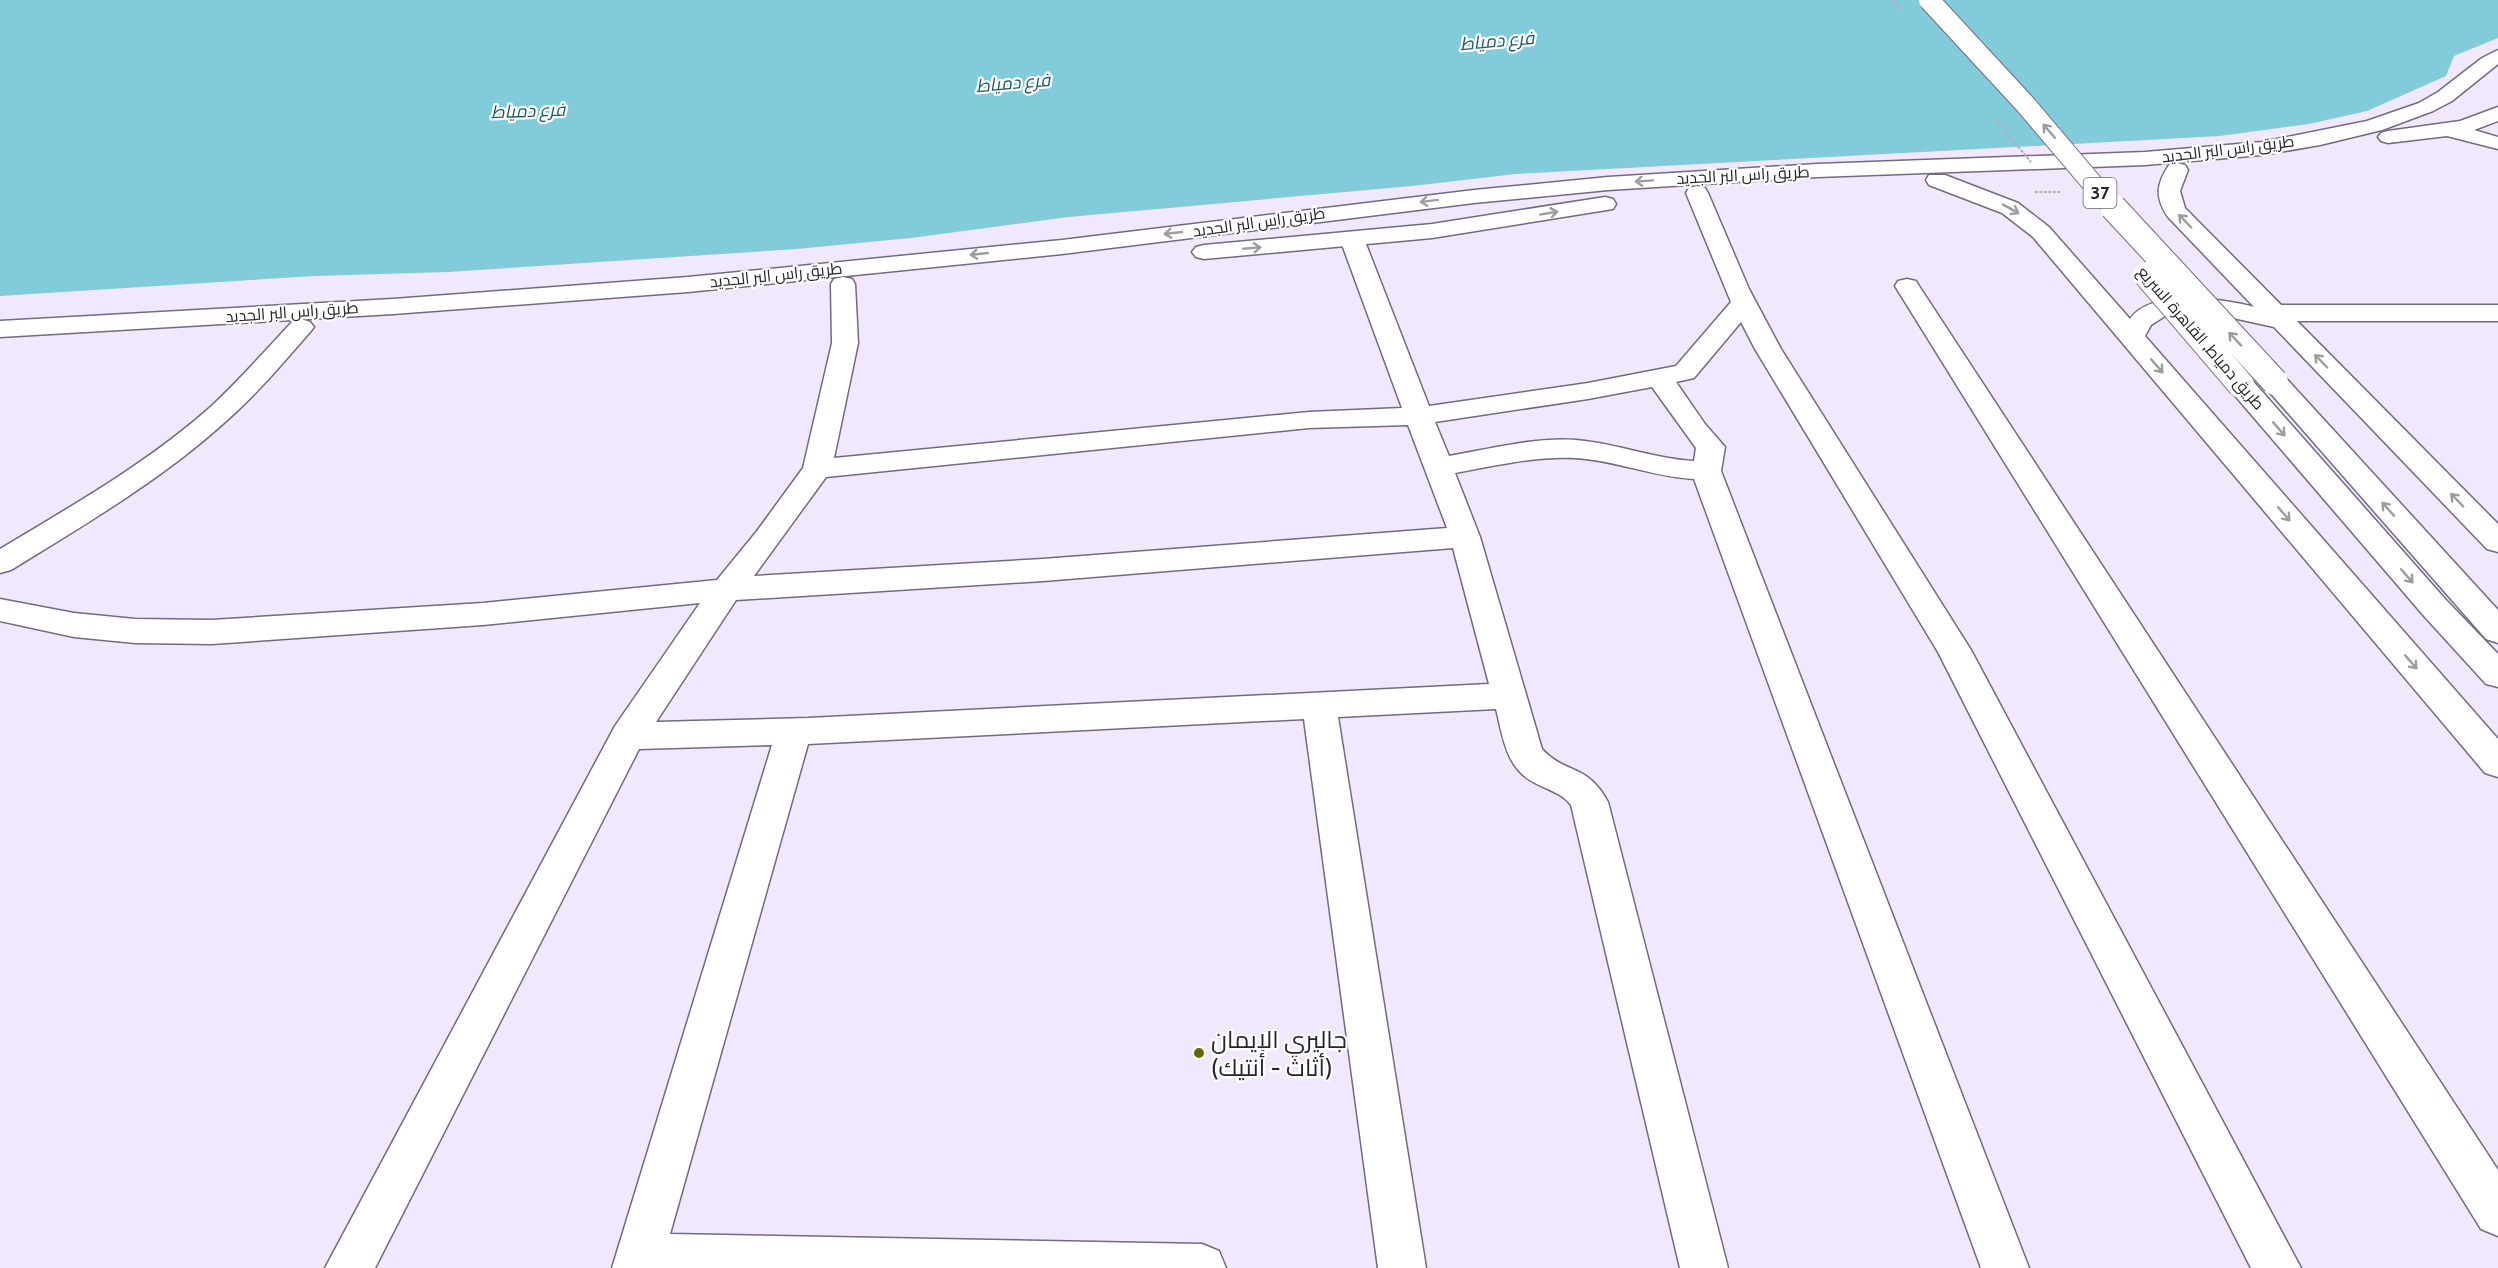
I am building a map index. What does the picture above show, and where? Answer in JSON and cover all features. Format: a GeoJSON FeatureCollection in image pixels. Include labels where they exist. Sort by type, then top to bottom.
{"type":"FeatureCollection","features":[{"type":"Feature","properties":{"kind":"main road","name":"طريق دمياط, القاهرة السريع"},"geometry":{"type":"LineString","coordinates":[[1907,0],[2435,608],[2498,675]]}},
{"type":"Feature","properties":{"kind":"main road","name":"طريق دمياط, القاهرة السريع"},"geometry":{"type":"LineString","coordinates":[[1929,0],[2498,631]]}},
{"type":"Feature","properties":{"kind":"main road","name":"طريق راس البر الجديد"},"geometry":{"type":"LineString","coordinates":[[0,329],[456,302],[692,283],[1224,228],[1480,195],[1759,173],[2199,154],[2312,139],[2408,114],[2449,94],[2483,64],[2498,56]]}},
{"type":"Feature","properties":{"kind":"main road"},"geometry":{"type":"LineString","coordinates":[[2449,94],[2475,99],[2498,107]]}},
{"type":"Feature","properties":{"kind":"main road","name":"طريق راس البر الجديد"},"geometry":{"type":"LineString","coordinates":[[0,345],[301,327],[843,284],[1352,239],[1697,193],[1802,185],[2177,171],[2289,158],[2481,122],[2498,113]]}},
{"type":"Feature","properties":{"kind":"main road"},"geometry":{"type":"LineString","coordinates":[[2408,114],[2444,128],[2498,143]]}},
{"type":"Feature","properties":{"kind":"main road"},"geometry":{"type":"LineString","coordinates":[[2177,171],[2167,187],[2170,203],[2498,542]]}},
{"type":"Feature","properties":{"kind":"main road"},"geometry":{"type":"LineString","coordinates":[[1937,180],[1988,198],[2028,219],[2132,336],[2498,763]]}},
{"type":"Feature","properties":{"kind":"main road"},"geometry":{"type":"LineString","coordinates":[[1697,193],[1744,303],[1768,349],[1954,650],[2277,1268]]}},
{"type":"Feature","properties":{"kind":"main road"},"geometry":{"type":"LineString","coordinates":[[1480,195],[1473,199],[1472,205],[1475,211],[1484,216],[1508,220]]}},
{"type":"Feature","properties":{"kind":"main road"},"geometry":{"type":"LineString","coordinates":[[1352,239],[1465,537],[1526,755],[1536,768],[1567,780],[1582,789],[1589,802],[1704,1268]]}},
{"type":"Feature","properties":{"kind":"main road"},"geometry":{"type":"LineString","coordinates":[[349,1268],[628,736],[726,590],[768,538],[817,469],[845,343],[843,284]]}},
{"type":"Feature","properties":{"kind":"main road"},"geometry":{"type":"LineString","coordinates":[[1907,286],[2498,1212]]}},
{"type":"Feature","properties":{"kind":"main road"},"geometry":{"type":"LineString","coordinates":[[817,469],[1308,420],[1420,416],[1538,400],[1685,372],[1744,303]]}},
{"type":"Feature","properties":{"kind":"main road"},"geometry":{"type":"LineString","coordinates":[[2132,336],[2138,321],[2146,316],[2182,306],[2231,309],[2280,318],[2498,314]]}},
{"type":"Feature","properties":{"kind":"main road"},"geometry":{"type":"LineString","coordinates":[[0,563],[68,521],[185,441],[259,375],[301,327]]}},
{"type":"Feature","properties":{"kind":"main road"},"geometry":{"type":"LineString","coordinates":[[1659,377],[1695,430],[1711,447],[1706,471],[2005,1268]]}},
{"type":"Feature","properties":{"kind":"main road"},"geometry":{"type":"LineString","coordinates":[[1439,467],[1519,453],[1576,449],[1674,469],[1706,471]]}},
{"type":"Feature","properties":{"kind":"main road"},"geometry":{"type":"LineString","coordinates":[[0,610],[84,626],[135,631],[212,632],[483,614],[726,590],[1043,570],[1173,558],[1465,537]]}},
{"type":"Feature","properties":{"kind":"main road"},"geometry":{"type":"LineString","coordinates":[[628,736],[794,731],[1509,696]]}},
{"type":"Feature","properties":{"kind":"main road"},"geometry":{"type":"LineString","coordinates":[[1319,705],[1402,1268]]}},
{"type":"Feature","properties":{"kind":"main road"},"geometry":{"type":"LineString","coordinates":[[794,731],[637,1263],[1202,1268]]}},
{"type":"Feature","properties":{"kind":"path"},"geometry":{"type":"LineString","coordinates":[[2028,192],[2076,192]]}},
{"type":"Feature","properties":{"kind":"water","name":"فرع دمياط"},"geometry":{"type":"Polygon","coordinates":[[[0,0],[2498,0],[2498,38],[2454,56],[2446,76],[2367,111],[2309,124],[2220,136],[1516,174],[1412,186],[1069,217],[911,238],[797,249],[448,272],[315,276],[0,296],[0,0]]]}},
{"type":"Feature","properties":{"kind":"place","name":"جاليري الإيمان (أثاث - أنتيك)"},"geometry":{"type":"Point","coordinates":[1199,1053]}}]}
